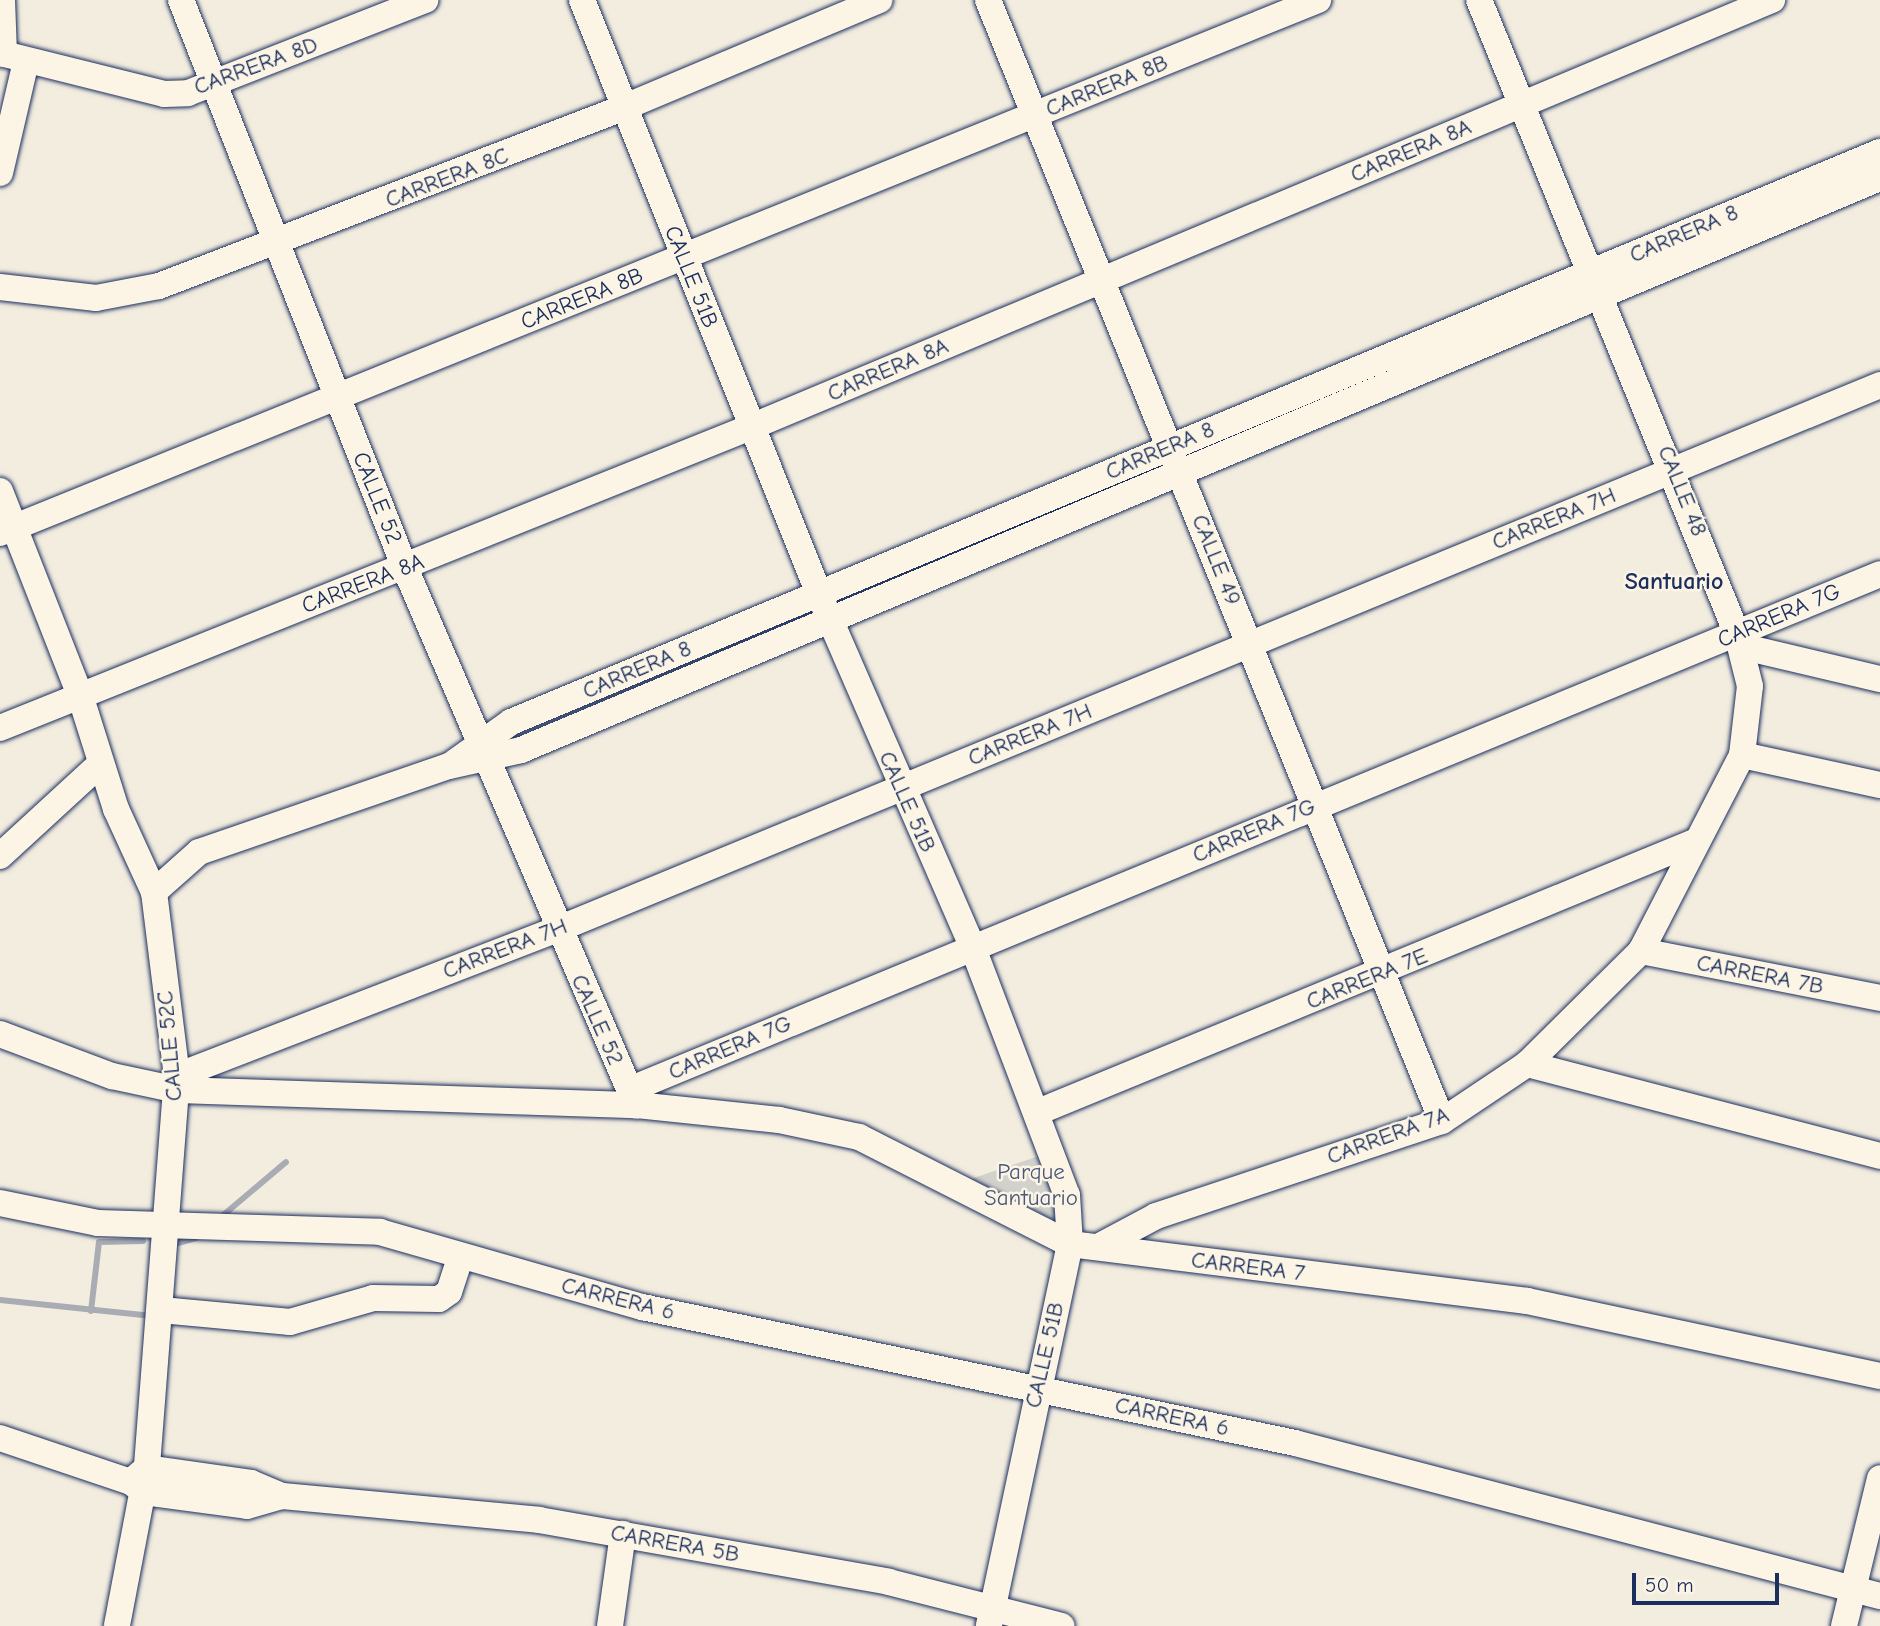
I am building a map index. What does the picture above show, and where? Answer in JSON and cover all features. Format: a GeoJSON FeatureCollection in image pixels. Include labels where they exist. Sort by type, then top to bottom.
{"type":"FeatureCollection","features":[{"type":"Feature","properties":{"kind":"street","name":"CALLE 52"},"geometry":{"type":"LineString","coordinates":[[181,0],[213,87],[278,244],[405,568],[556,930],[633,1098]]}},
{"type":"Feature","properties":{"kind":"street","name":"CARRERA 8D"},"geometry":{"type":"LineString","coordinates":[[10,56],[164,94],[213,87],[425,0]]}},
{"type":"Feature","properties":{"kind":"street","name":"CALLE 51B"},"geometry":{"type":"LineString","coordinates":[[582,0],[829,619],[900,789],[973,948],[1068,1195],[1070,1244],[1035,1388],[990,1619]]}},
{"type":"Feature","properties":{"kind":"street","name":"CARRERA 8C"},"geometry":{"type":"LineString","coordinates":[[0,288],[96,298],[159,285],[278,244],[625,107],[879,0]]}},
{"type":"Feature","properties":{"kind":"street","name":"CALLE 49"},"geometry":{"type":"LineString","coordinates":[[988,0],[1442,1121]]}},
{"type":"Feature","properties":{"kind":"street","name":"CARRERA 8B"},"geometry":{"type":"LineString","coordinates":[[7,531],[1318,0]]}},
{"type":"Feature","properties":{"kind":"street","name":"CALLE 48"},"geometry":{"type":"LineString","coordinates":[[1479,0],[1674,470],[1739,640],[1750,686],[1742,755],[1694,842],[1641,951],[1527,1064]]}},
{"type":"Feature","properties":{"kind":"street","name":"CARRERA 8A"},"geometry":{"type":"LineString","coordinates":[[0,728],[405,568],[751,427],[1772,0]]}},
{"type":"Feature","properties":{"kind":"street"},"geometry":{"type":"LineString","coordinates":[[0,173],[10,56],[6,2]]}},
{"type":"Feature","properties":{"kind":"street","name":"CARRERA 8"},"geometry":{"type":"LineString","coordinates":[[1596,284],[1880,152]]}},
{"type":"Feature","properties":{"kind":"street","name":"CARRERA 8"},"geometry":{"type":"LineString","coordinates":[[483,751],[511,722],[819,594],[1174,458],[1596,284],[1880,178]]}},
{"type":"Feature","properties":{"kind":"street","name":"CARRERA 7H"},"geometry":{"type":"LineString","coordinates":[[177,1083],[556,930],[1880,385]]}},
{"type":"Feature","properties":{"kind":"street","name":"CARRERA 8"},"geometry":{"type":"LineString","coordinates":[[154,892],[199,852],[449,766],[829,619],[1174,458]]}},
{"type":"Feature","properties":{"kind":"street","name":"CALLE 52C"},"geometry":{"type":"LineString","coordinates":[[0,491],[7,531],[80,695],[100,764],[154,892],[177,1083],[162,1310],[140,1481],[117,1626]]}},
{"type":"Feature","properties":{"kind":"street","name":"CARRERA 7G"},"geometry":{"type":"LineString","coordinates":[[0,1034],[112,1076],[177,1083],[633,1098],[973,948],[1315,805],[1739,640],[1880,574]]}},
{"type":"Feature","properties":{"kind":"street"},"geometry":{"type":"LineString","coordinates":[[1739,640],[1880,679]]}},
{"type":"Feature","properties":{"kind":"street"},"geometry":{"type":"LineString","coordinates":[[1742,755],[1880,785]]}},
{"type":"Feature","properties":{"kind":"street"},"geometry":{"type":"LineString","coordinates":[[0,856],[100,764]]}},
{"type":"Feature","properties":{"kind":"street","name":"CARRERA 7E"},"geometry":{"type":"LineString","coordinates":[[1038,1112],[1382,973],[1694,842]]}},
{"type":"Feature","properties":{"kind":"street","name":"CARRERA 7B"},"geometry":{"type":"LineString","coordinates":[[1641,951],[1880,998]]}},
{"type":"Feature","properties":{"kind":"street"},"geometry":{"type":"LineString","coordinates":[[1527,1064],[1880,1156]]}},
{"type":"Feature","properties":{"kind":"street","name":"CARRERA 7A"},"geometry":{"type":"LineString","coordinates":[[1098,1247],[1156,1216],[1442,1121],[1527,1064]]}},
{"type":"Feature","properties":{"kind":"street","name":"CARRERA 7"},"geometry":{"type":"LineString","coordinates":[[633,1098],[779,1120],[859,1137],[1070,1244],[1527,1301],[1880,1376]]}},
{"type":"Feature","properties":{"kind":"street","name":"CARRERA 6"},"geometry":{"type":"LineString","coordinates":[[0,1203],[98,1223],[296,1234],[357,1230],[642,1307],[1295,1443],[1880,1596]]}},
{"type":"Feature","properties":{"kind":"street"},"geometry":{"type":"LineString","coordinates":[[162,1310],[290,1322],[373,1298],[439,1299],[449,1292],[460,1259]]}},
{"type":"Feature","properties":{"kind":"street","name":"CARRERA 5B"},"geometry":{"type":"LineString","coordinates":[[5,1447],[140,1481],[251,1483],[282,1496],[538,1520],[623,1534],[889,1582],[990,1619],[1062,1626]]}},
{"type":"Feature","properties":{"kind":"street"},"geometry":{"type":"LineString","coordinates":[[1844,1626],[1851,1588],[1880,1478]]}},
{"type":"Feature","properties":{"kind":"street"},"geometry":{"type":"LineString","coordinates":[[610,1626],[623,1534]]}},
{"type":"Feature","properties":{"kind":"green space","name":"Parque Santuario"},"geometry":{"type":"Polygon","coordinates":[[[1045,1154],[1059,1218],[1048,1219],[968,1180],[1045,1154]]]}},
{"type":"Feature","properties":{"kind":"waterway"},"geometry":{"type":"LineString","coordinates":[[221,1217],[286,1162]]}},
{"type":"Feature","properties":{"kind":"waterway"},"geometry":{"type":"LineString","coordinates":[[178,1243],[196,1238]]}},
{"type":"Feature","properties":{"kind":"waterway"},"geometry":{"type":"LineString","coordinates":[[91,1311],[99,1242],[143,1241]]}},
{"type":"Feature","properties":{"kind":"waterway"},"geometry":{"type":"LineString","coordinates":[[0,1300],[152,1316]]}},
{"type":"Feature","properties":{"kind":"district","name":"Santuario"},"geometry":{"type":"Point","coordinates":[1674,582]}}]}
